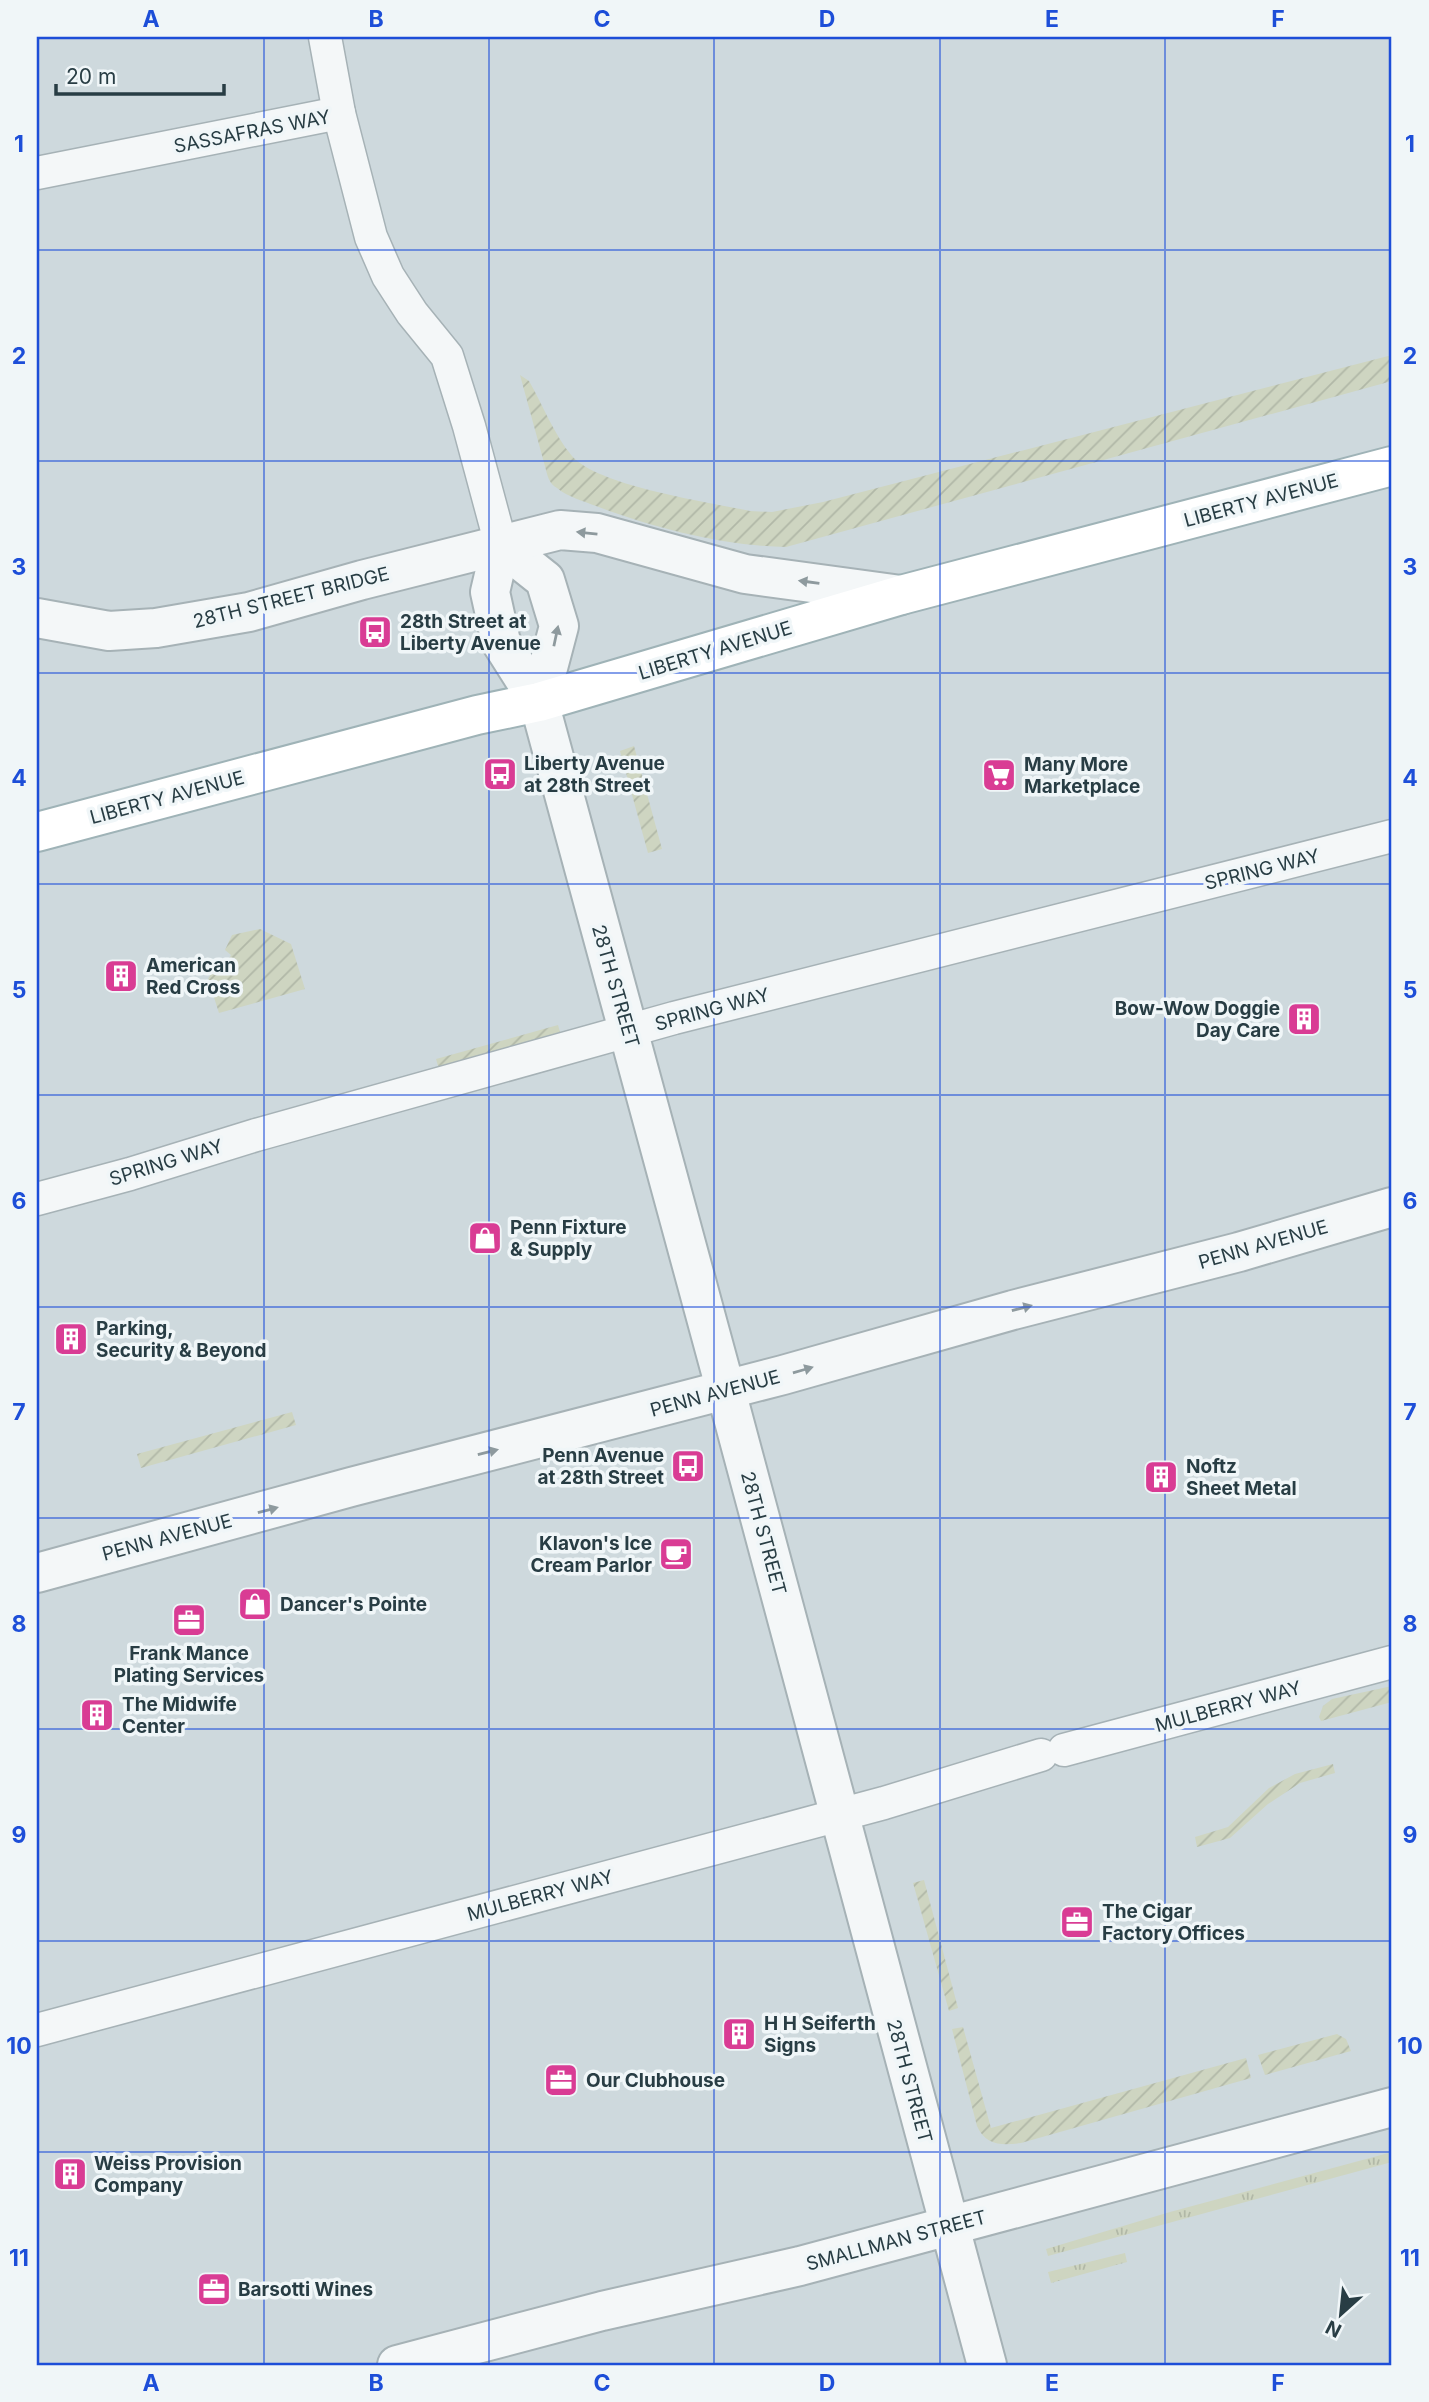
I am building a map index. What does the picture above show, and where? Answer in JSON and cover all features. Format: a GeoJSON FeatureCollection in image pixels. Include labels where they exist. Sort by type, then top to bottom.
{"type":"FeatureCollection","features":[{"type":"Feature","properties":{"kind":"main road","name":"LIBERTY AVENUE"},"geometry":{"type":"LineString","coordinates":[[37,832],[477,715],[539,702],[901,595],[1392,466]]}},
{"type":"Feature","properties":{"kind":"street","name":"28TH STREET BRIDGE"},"geometry":{"type":"LineString","coordinates":[[37,618],[109,631],[156,628],[249,612],[560,530],[597,533],[745,574],[901,595]]}},
{"type":"Feature","properties":{"kind":"street","name":"28TH STREET"},"geometry":{"type":"LineString","coordinates":[[539,702],[559,626],[545,580],[501,545],[490,592],[501,642],[539,702],[987,2365]]}},
{"type":"Feature","properties":{"kind":"street","name":"PENN AVENUE"},"geometry":{"type":"LineString","coordinates":[[37,1573],[351,1487],[726,1391],[1013,1310],[1239,1252],[1392,1207]]}},
{"type":"Feature","properties":{"kind":"street","name":"SMALLMAN STREET"},"geometry":{"type":"LineString","coordinates":[[397,2365],[602,2311],[800,2266],[1392,2107]]}},
{"type":"Feature","properties":{"kind":"lane"},"geometry":{"type":"LineString","coordinates":[[325,37],[339,113]]}},
{"type":"Feature","properties":{"kind":"lane","name":"SASSAFRAS WAY"},"geometry":{"type":"LineString","coordinates":[[37,173],[339,113],[371,237],[383,267],[412,313],[446,356],[469,426],[501,545]]}},
{"type":"Feature","properties":{"kind":"lane","name":"SPRING WAY"},"geometry":{"type":"LineString","coordinates":[[37,1199],[702,1011],[1392,836]]}},
{"type":"Feature","properties":{"kind":"lane","name":"MULBERRY WAY"},"geometry":{"type":"LineString","coordinates":[[37,2030],[839,1815],[1053,1752],[1392,1662]]}},
{"type":"Feature","properties":{"kind":"shaded area"},"geometry":{"type":"Polygon","coordinates":[[[37,37],[1392,37],[1392,2365],[37,2365],[37,37]]]}},
{"type":"Feature","properties":{"kind":"green space"},"geometry":{"type":"Polygon","coordinates":[[[1392,355],[1392,381],[786,547],[738,543],[665,528],[618,514],[561,491],[553,485],[548,476],[520,375],[529,381],[566,448],[585,467],[629,484],[682,498],[750,511],[772,512],[823,502],[1392,355]]]}},
{"type":"Feature","properties":{"kind":"green space"},"geometry":{"type":"Polygon","coordinates":[[[634,746],[662,849],[648,853],[620,751],[634,746]]]}},
{"type":"Feature","properties":{"kind":"green space"},"geometry":{"type":"Polygon","coordinates":[[[260,929],[291,944],[305,989],[219,1013],[208,979],[213,970],[221,973],[231,955],[225,950],[232,935],[260,929]]]}},
{"type":"Feature","properties":{"kind":"green space"},"geometry":{"type":"Polygon","coordinates":[[[558,1025],[560,1032],[439,1069],[436,1059],[558,1025]]]}},
{"type":"Feature","properties":{"kind":"green space"},"geometry":{"type":"Polygon","coordinates":[[[292,1412],[296,1425],[141,1468],[137,1454],[292,1412]]]}},
{"type":"Feature","properties":{"kind":"green space"},"geometry":{"type":"Polygon","coordinates":[[[1392,1686],[1392,1702],[1321,1721],[1319,1717],[1323,1706],[1332,1699],[1392,1686]]]}},
{"type":"Feature","properties":{"kind":"green space"},"geometry":{"type":"Polygon","coordinates":[[[1333,1764],[1335,1773],[1300,1783],[1268,1804],[1230,1838],[1197,1847],[1195,1837],[1228,1827],[1269,1788],[1295,1774],[1333,1764]]]}},
{"type":"Feature","properties":{"kind":"green space"},"geometry":{"type":"Polygon","coordinates":[[[924,1880],[958,2008],[949,2011],[913,1883],[924,1880]]]}},
{"type":"Feature","properties":{"kind":"green space"},"geometry":{"type":"Polygon","coordinates":[[[963,2027],[991,2128],[1246,2058],[1251,2078],[1021,2143],[995,2143],[989,2141],[977,2126],[952,2029],[963,2027]]]}},
{"type":"Feature","properties":{"kind":"green space"},"geometry":{"type":"Polygon","coordinates":[[[1337,2034],[1346,2039],[1351,2051],[1265,2075],[1258,2055],[1337,2034]]]}},
{"type":"Feature","properties":{"kind":"green space"},"geometry":{"type":"Polygon","coordinates":[[[1392,2152],[1392,2162],[1048,2256],[1046,2249],[1170,2212],[1392,2152]]]}},
{"type":"Feature","properties":{"kind":"green space"},"geometry":{"type":"Polygon","coordinates":[[[1125,2253],[1127,2262],[1051,2283],[1048,2272],[1125,2253]]]}},
{"type":"Feature","properties":{"kind":"place","name":"28th Street at Liberty Avenue"},"geometry":{"type":"Point","coordinates":[375,632]}},
{"type":"Feature","properties":{"kind":"place","name":"Liberty Avenue at 28th Street"},"geometry":{"type":"Point","coordinates":[500,774]}},
{"type":"Feature","properties":{"kind":"place","name":"Many More Marketplace"},"geometry":{"type":"Point","coordinates":[999,775]}},
{"type":"Feature","properties":{"kind":"place","name":"American Red Cross"},"geometry":{"type":"Point","coordinates":[121,976]}},
{"type":"Feature","properties":{"kind":"place","name":"Bow-Wow Doggie Day Care"},"geometry":{"type":"Point","coordinates":[1304,1019]}},
{"type":"Feature","properties":{"kind":"place","name":"Penn Fixture & Supply"},"geometry":{"type":"Point","coordinates":[485,1238]}},
{"type":"Feature","properties":{"kind":"place","name":"Parking, Security & Beyond"},"geometry":{"type":"Point","coordinates":[71,1339]}},
{"type":"Feature","properties":{"kind":"place","name":"Penn Avenue at 28th Street"},"geometry":{"type":"Point","coordinates":[688,1466]}},
{"type":"Feature","properties":{"kind":"place","name":"Noftz Sheet Metal"},"geometry":{"type":"Point","coordinates":[1161,1477]}},
{"type":"Feature","properties":{"kind":"place","name":"Klavon's Ice Cream Parlor"},"geometry":{"type":"Point","coordinates":[676,1554]}},
{"type":"Feature","properties":{"kind":"place","name":"Dancer's Pointe"},"geometry":{"type":"Point","coordinates":[255,1604]}},
{"type":"Feature","properties":{"kind":"place","name":"Frank Mance Plating Services"},"geometry":{"type":"Point","coordinates":[189,1620]}},
{"type":"Feature","properties":{"kind":"place","name":"The Midwife Center"},"geometry":{"type":"Point","coordinates":[97,1715]}},
{"type":"Feature","properties":{"kind":"place","name":"The Cigar Factory Offices"},"geometry":{"type":"Point","coordinates":[1077,1922]}},
{"type":"Feature","properties":{"kind":"place","name":"H H Seiferth Signs"},"geometry":{"type":"Point","coordinates":[739,2034]}},
{"type":"Feature","properties":{"kind":"place","name":"Our Clubhouse"},"geometry":{"type":"Point","coordinates":[561,2080]}},
{"type":"Feature","properties":{"kind":"place","name":"Weiss Provision Company"},"geometry":{"type":"Point","coordinates":[70,2174]}},
{"type":"Feature","properties":{"kind":"place","name":"Barsotti Wines"},"geometry":{"type":"Point","coordinates":[214,2289]}}]}
